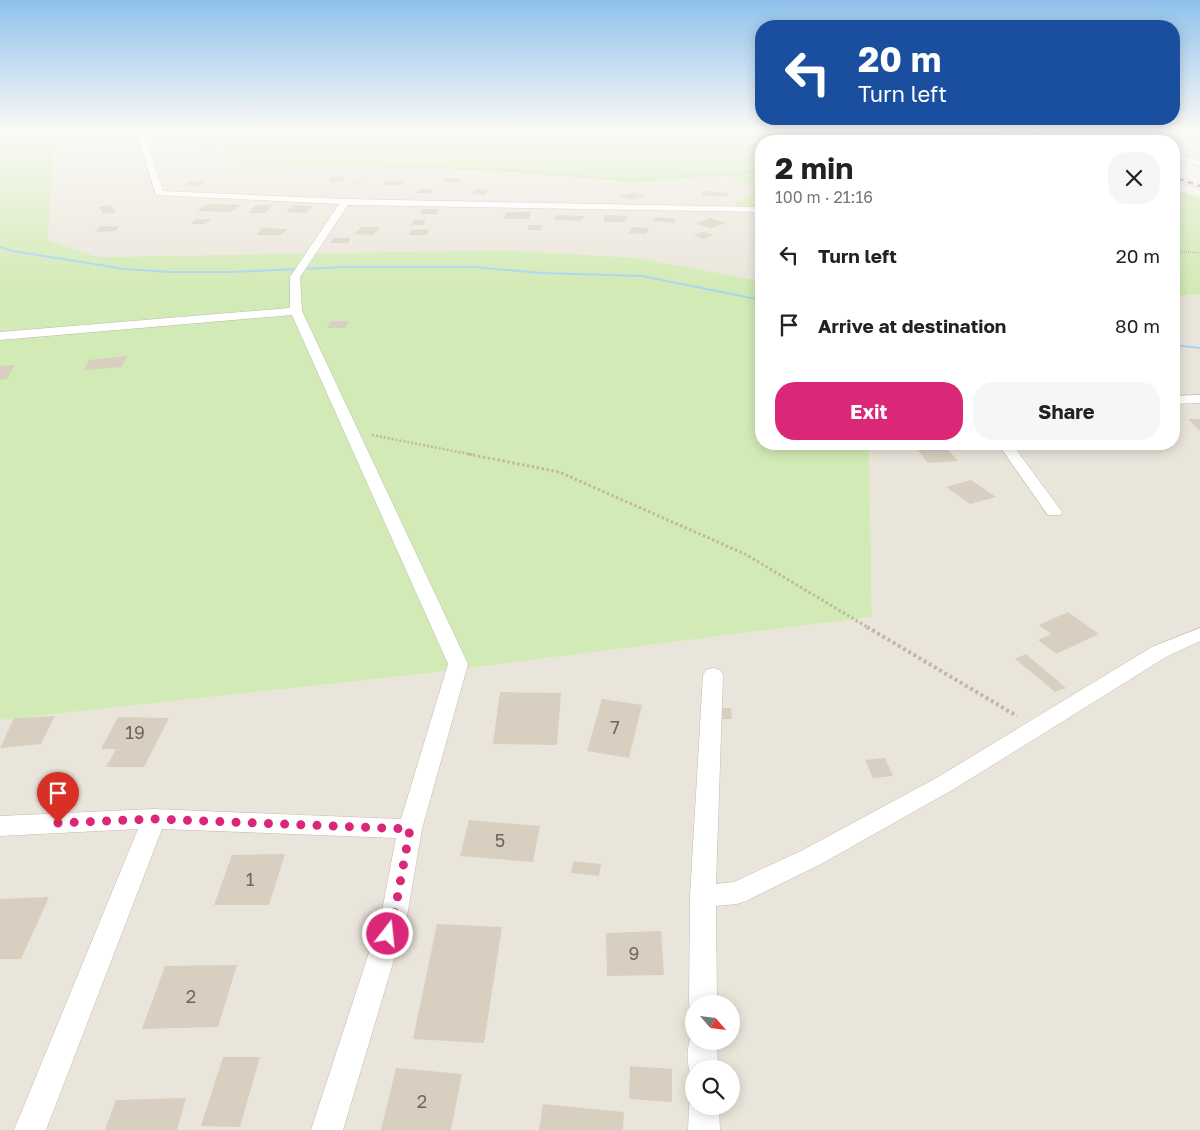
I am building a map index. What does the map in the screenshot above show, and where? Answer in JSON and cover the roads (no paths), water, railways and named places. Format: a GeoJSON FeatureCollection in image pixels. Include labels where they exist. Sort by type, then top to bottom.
{"type":"FeatureCollection","features":[{"type":"Feature","properties":{"kind":"street"},"geometry":{"type":"LineString","coordinates":[[156,184],[159,193],[345,202],[755,209]]}},
{"type":"Feature","properties":{"kind":"street"},"geometry":{"type":"LineString","coordinates":[[327,1130],[394,916],[410,829],[458,664],[296,311],[296,277],[345,202]]}},
{"type":"Feature","properties":{"kind":"street"},"geometry":{"type":"LineString","coordinates":[[0,336],[296,311]]}},
{"type":"Feature","properties":{"kind":"street"},"geometry":{"type":"LineString","coordinates":[[1180,400],[1200,399]]}},
{"type":"Feature","properties":{"kind":"street"},"geometry":{"type":"LineString","coordinates":[[1009,450],[1054,512]]}},
{"type":"Feature","properties":{"kind":"street"},"geometry":{"type":"LineString","coordinates":[[702,896],[737,893],[812,856],[946,783],[1158,652],[1200,634]]}},
{"type":"Feature","properties":{"kind":"street"},"geometry":{"type":"LineString","coordinates":[[703,995],[702,896],[713,674]]}},
{"type":"Feature","properties":{"kind":"street"},"geometry":{"type":"LineString","coordinates":[[0,826],[154,819],[410,829]]}},
{"type":"Feature","properties":{"kind":"street"},"geometry":{"type":"LineString","coordinates":[[30,1130],[154,819]]}},
{"type":"Feature","properties":{"kind":"street"},"geometry":{"type":"LineString","coordinates":[[704,1115],[704,1130]]}},
{"type":"Feature","properties":{"kind":"waterway"},"geometry":{"type":"LineString","coordinates":[[0,247],[12,251],[125,269],[170,272],[232,272],[345,267],[473,267],[541,273],[642,276],[755,299]]}},
{"type":"Feature","properties":{"kind":"waterway"},"geometry":{"type":"LineString","coordinates":[[1180,346],[1200,348]]}},
{"type":"Feature","properties":{"kind":"railway"},"geometry":{"type":"LineString","coordinates":[[1193,184],[1200,186]]}}]}
